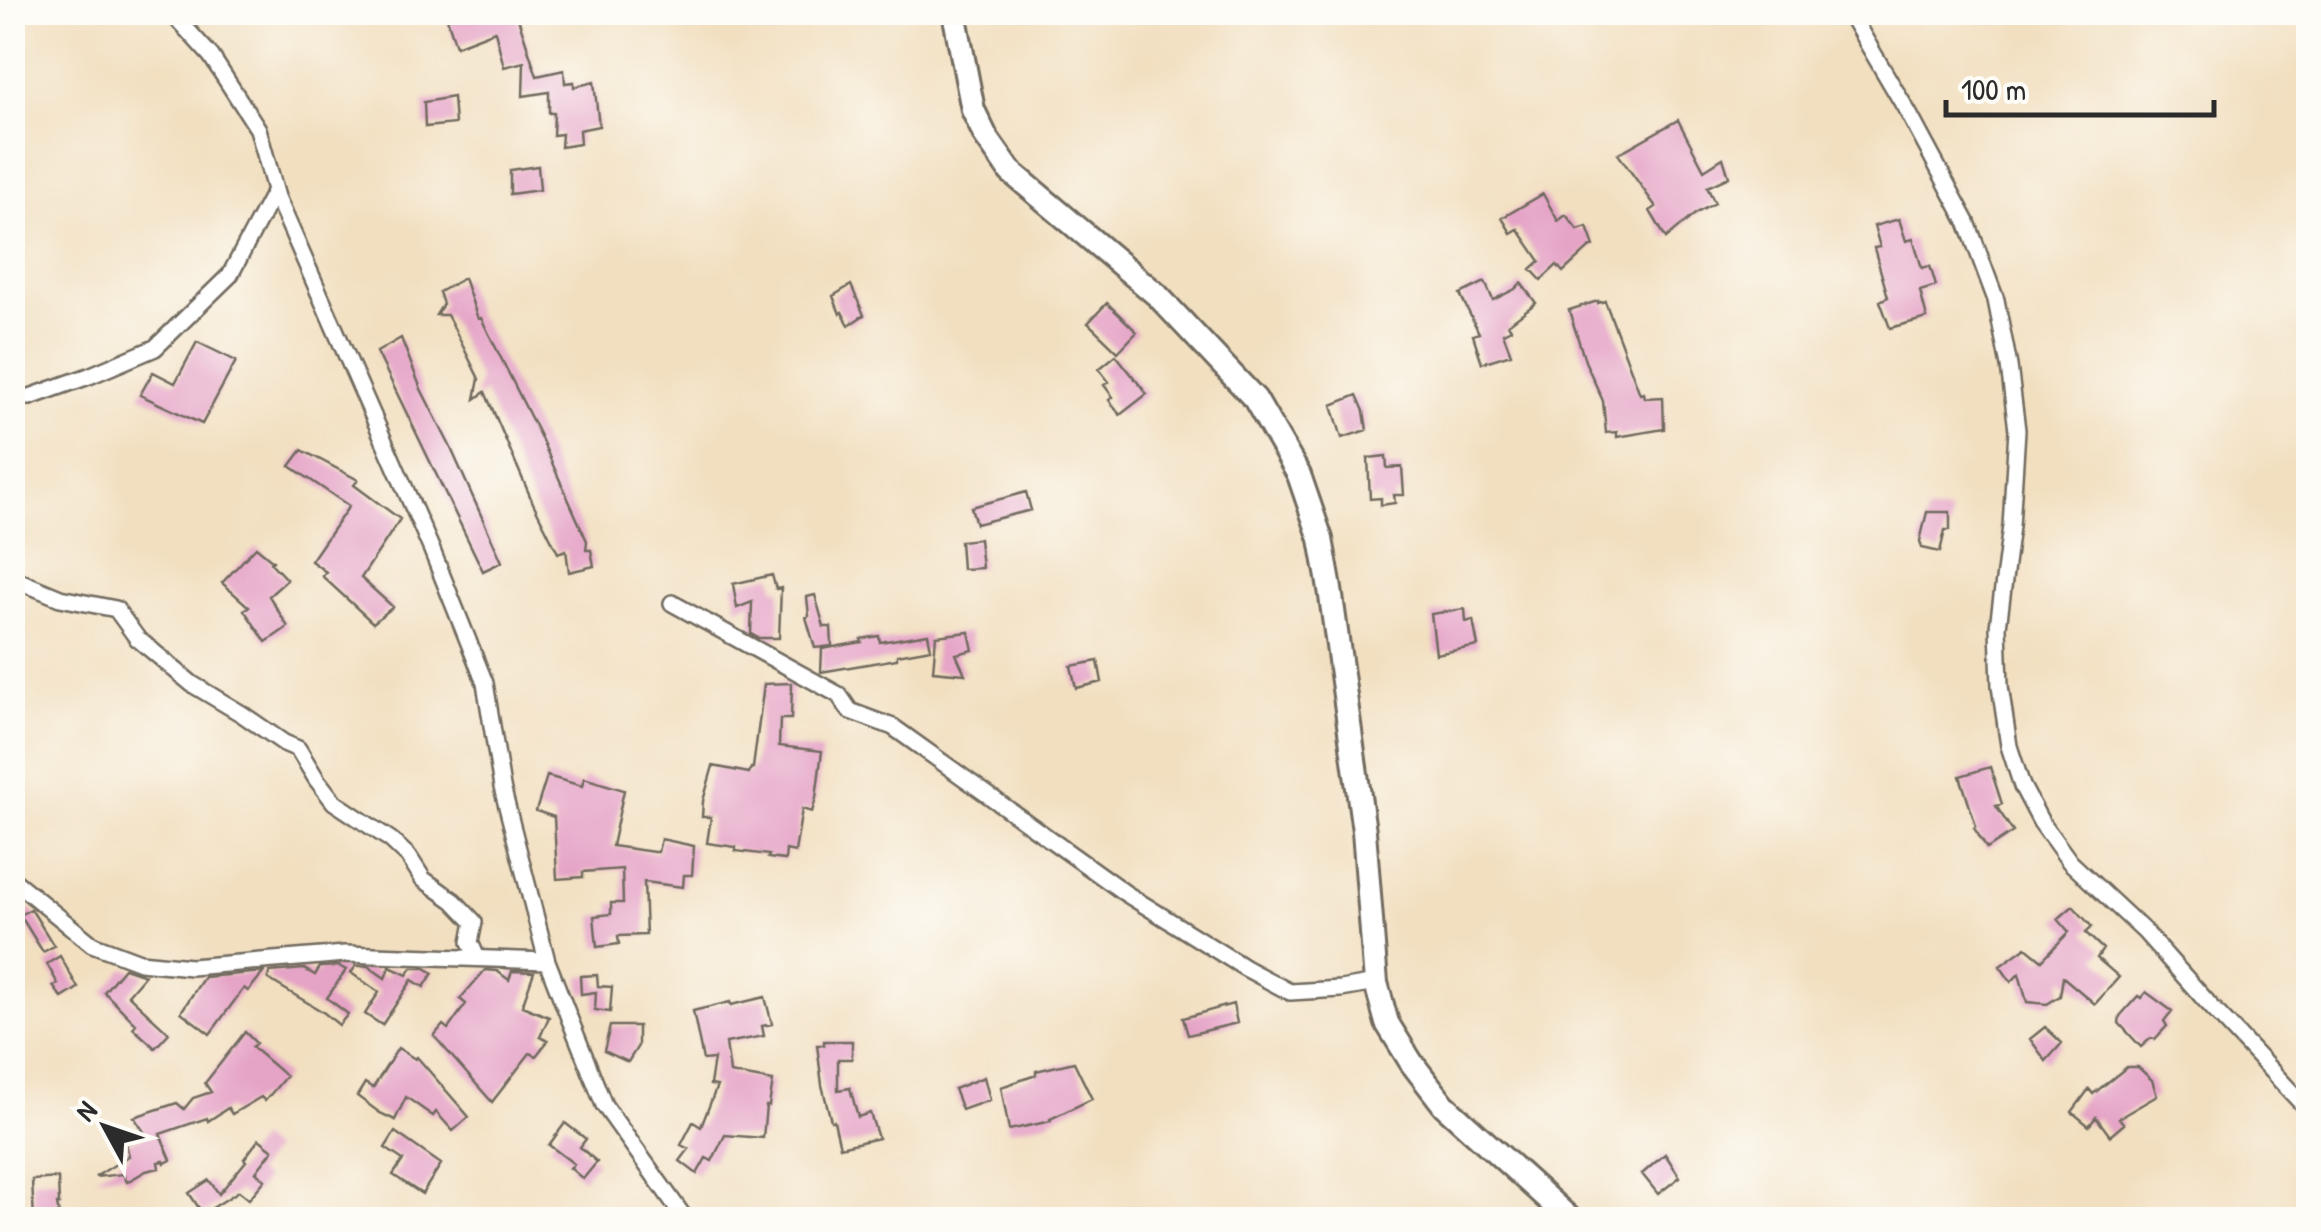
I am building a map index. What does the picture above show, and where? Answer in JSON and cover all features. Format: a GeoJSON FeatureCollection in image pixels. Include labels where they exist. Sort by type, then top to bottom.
{"type":"FeatureCollection","features":[{"type":"Feature","properties":{"kind":"main road"},"geometry":{"type":"LineString","coordinates":[[954,12],[973,110],[1010,171],[1156,295],[1181,321],[1255,399],[1299,475],[1321,539],[1330,589],[1364,830],[1376,984],[1387,1023],[1444,1104],[1571,1220]]}},
{"type":"Feature","properties":{"kind":"street"},"geometry":{"type":"LineString","coordinates":[[171,12],[211,56],[258,129],[275,190],[431,548],[485,684],[502,787],[547,961],[604,1105],[686,1220]]}},
{"type":"Feature","properties":{"kind":"street"},"geometry":{"type":"LineString","coordinates":[[1848,12],[1967,222],[1996,300],[2010,366],[2017,430],[2011,526],[1998,627],[2000,686],[2009,746],[2022,786],[2041,822],[2070,862],[2145,932],[2308,1110]]}},
{"type":"Feature","properties":{"kind":"street"},"geometry":{"type":"LineString","coordinates":[[12,398],[30,397],[155,348],[230,275],[275,190]]}},
{"type":"Feature","properties":{"kind":"street"},"geometry":{"type":"LineString","coordinates":[[12,578],[60,598],[116,609],[137,638],[192,684],[284,744],[298,749],[334,802],[391,840],[409,857],[423,879],[454,901],[474,922],[470,942],[477,958]]}},
{"type":"Feature","properties":{"kind":"street"},"geometry":{"type":"LineString","coordinates":[[672,603],[839,695],[850,711],[892,727],[1125,892],[1260,976],[1290,992],[1376,984]]}},
{"type":"Feature","properties":{"kind":"street"},"geometry":{"type":"LineString","coordinates":[[12,879],[92,944],[140,962],[191,967],[345,954],[547,961]]}},
{"type":"Feature","properties":{"kind":"building"},"geometry":{"type":"Polygon","coordinates":[[[459,12],[516,12],[537,76],[564,70],[565,83],[574,82],[574,87],[594,82],[599,126],[579,130],[580,144],[561,147],[562,134],[553,135],[554,113],[549,113],[549,92],[523,96],[524,62],[504,67],[495,31],[456,46],[447,18],[459,12]]]}},
{"type":"Feature","properties":{"kind":"building"},"geometry":{"type":"Polygon","coordinates":[[[453,97],[455,124],[425,127],[424,102],[453,97]]]}},
{"type":"Feature","properties":{"kind":"building"},"geometry":{"type":"Polygon","coordinates":[[[1678,120],[1704,170],[1723,158],[1729,177],[1707,187],[1715,203],[1666,238],[1650,211],[1656,207],[1618,154],[1678,120]]]}},
{"type":"Feature","properties":{"kind":"building"},"geometry":{"type":"Polygon","coordinates":[[[538,166],[540,190],[510,194],[510,170],[538,166]]]}},
{"type":"Feature","properties":{"kind":"building"},"geometry":{"type":"Polygon","coordinates":[[[1543,194],[1558,221],[1566,215],[1578,230],[1587,227],[1594,246],[1563,272],[1557,265],[1541,280],[1531,269],[1540,261],[1518,229],[1511,233],[1502,218],[1543,194]]]}},
{"type":"Feature","properties":{"kind":"building"},"geometry":{"type":"Polygon","coordinates":[[[1899,219],[1906,241],[1913,239],[1922,268],[1930,266],[1936,286],[1920,291],[1927,318],[1890,328],[1880,301],[1888,297],[1874,248],[1880,247],[1874,226],[1899,219]]]}},
{"type":"Feature","properties":{"kind":"building"},"geometry":{"type":"Polygon","coordinates":[[[464,278],[478,319],[481,318],[540,436],[587,541],[586,550],[591,550],[594,566],[569,572],[566,550],[558,553],[485,392],[475,399],[479,379],[455,330],[447,315],[436,315],[443,304],[439,292],[464,278]]]}},
{"type":"Feature","properties":{"kind":"building"},"geometry":{"type":"Polygon","coordinates":[[[1485,282],[1493,300],[1521,283],[1536,303],[1508,324],[1511,329],[1503,333],[1511,354],[1482,363],[1473,335],[1479,333],[1460,294],[1485,282]]]}},
{"type":"Feature","properties":{"kind":"building"},"geometry":{"type":"Polygon","coordinates":[[[851,285],[864,315],[849,325],[833,296],[851,285]]]}},
{"type":"Feature","properties":{"kind":"building"},"geometry":{"type":"Polygon","coordinates":[[[1605,301],[1640,394],[1644,393],[1645,398],[1663,397],[1664,429],[1617,437],[1617,432],[1606,433],[1603,401],[1569,310],[1605,301]]]}},
{"type":"Feature","properties":{"kind":"building"},"geometry":{"type":"Polygon","coordinates":[[[1107,303],[1137,332],[1118,352],[1088,323],[1107,303]]]}},
{"type":"Feature","properties":{"kind":"building"},"geometry":{"type":"Polygon","coordinates":[[[401,338],[502,562],[483,571],[377,352],[401,338]]]}},
{"type":"Feature","properties":{"kind":"building"},"geometry":{"type":"Polygon","coordinates":[[[197,342],[236,361],[202,424],[140,395],[153,372],[175,383],[197,342]]]}},
{"type":"Feature","properties":{"kind":"building"},"geometry":{"type":"Polygon","coordinates":[[[1116,355],[1147,394],[1120,415],[1109,400],[1113,397],[1104,385],[1109,382],[1099,369],[1116,355]]]}},
{"type":"Feature","properties":{"kind":"building"},"geometry":{"type":"Polygon","coordinates":[[[1357,395],[1367,430],[1342,438],[1332,405],[1357,395]]]}},
{"type":"Feature","properties":{"kind":"building"},"geometry":{"type":"Polygon","coordinates":[[[302,450],[358,480],[354,485],[400,519],[361,578],[393,607],[373,623],[311,561],[349,506],[290,466],[302,450]]]}},
{"type":"Feature","properties":{"kind":"building"},"geometry":{"type":"Polygon","coordinates":[[[1386,456],[1387,468],[1402,467],[1404,495],[1394,495],[1395,503],[1381,505],[1381,498],[1370,499],[1368,458],[1386,456]]]}},
{"type":"Feature","properties":{"kind":"building"},"geometry":{"type":"Polygon","coordinates":[[[1026,492],[1031,510],[976,524],[971,507],[1026,492]]]}},
{"type":"Feature","properties":{"kind":"building"},"geometry":{"type":"Polygon","coordinates":[[[1927,512],[1950,512],[1950,530],[1945,530],[1940,552],[1922,548],[1927,512]]]}},
{"type":"Feature","properties":{"kind":"building"},"geometry":{"type":"Polygon","coordinates":[[[979,539],[982,568],[962,569],[960,541],[979,539]]]}},
{"type":"Feature","properties":{"kind":"building"},"geometry":{"type":"Polygon","coordinates":[[[256,547],[287,580],[269,596],[288,627],[266,642],[244,610],[249,607],[222,583],[256,547]]]}},
{"type":"Feature","properties":{"kind":"building"},"geometry":{"type":"Polygon","coordinates":[[[772,575],[776,589],[781,588],[779,638],[758,638],[751,634],[752,602],[737,608],[733,584],[772,575]]]}},
{"type":"Feature","properties":{"kind":"building"},"geometry":{"type":"Polygon","coordinates":[[[815,595],[824,627],[831,627],[832,646],[815,648],[806,617],[807,597],[815,595]]]}},
{"type":"Feature","properties":{"kind":"building"},"geometry":{"type":"Polygon","coordinates":[[[1465,609],[1466,622],[1473,620],[1478,646],[1436,654],[1431,614],[1465,609]]]}},
{"type":"Feature","properties":{"kind":"building"},"geometry":{"type":"Polygon","coordinates":[[[969,632],[973,650],[956,654],[965,674],[933,671],[936,636],[969,632]]]}},
{"type":"Feature","properties":{"kind":"building"},"geometry":{"type":"Polygon","coordinates":[[[928,634],[931,649],[821,672],[822,649],[879,636],[880,642],[928,634]]]}},
{"type":"Feature","properties":{"kind":"building"},"geometry":{"type":"Polygon","coordinates":[[[1098,661],[1102,682],[1076,688],[1071,666],[1098,661]]]}},
{"type":"Feature","properties":{"kind":"building"},"geometry":{"type":"Polygon","coordinates":[[[792,683],[791,719],[780,719],[779,746],[822,751],[816,798],[812,812],[802,809],[795,852],[786,850],[785,860],[707,843],[711,817],[702,817],[703,801],[713,766],[749,773],[753,768],[764,684],[792,683]]]}},
{"type":"Feature","properties":{"kind":"building"},"geometry":{"type":"Polygon","coordinates":[[[1990,767],[2002,804],[1996,806],[2013,832],[1987,849],[1974,828],[1960,776],[1990,767]]]}},
{"type":"Feature","properties":{"kind":"building"},"geometry":{"type":"Polygon","coordinates":[[[547,776],[582,786],[584,778],[624,790],[612,846],[658,852],[661,839],[694,846],[692,875],[684,875],[683,887],[644,882],[646,935],[618,936],[619,944],[597,947],[594,916],[611,914],[611,903],[623,903],[622,869],[557,879],[554,817],[536,811],[547,776]]]}},
{"type":"Feature","properties":{"kind":"building"},"geometry":{"type":"Polygon","coordinates":[[[2073,906],[2092,927],[2086,933],[2103,949],[2097,958],[2119,977],[2095,1004],[2063,977],[2060,996],[2047,1004],[2027,1002],[2019,974],[2011,982],[2000,966],[2026,947],[2042,960],[2069,932],[2058,919],[2073,906]]]}},
{"type":"Feature","properties":{"kind":"building"},"geometry":{"type":"Polygon","coordinates":[[[31,909],[54,946],[43,952],[20,915],[31,909]]]}},
{"type":"Feature","properties":{"kind":"building"},"geometry":{"type":"Polygon","coordinates":[[[60,956],[78,988],[62,998],[53,986],[58,984],[47,964],[60,956]]]}},
{"type":"Feature","properties":{"kind":"building"},"geometry":{"type":"Polygon","coordinates":[[[339,966],[346,970],[327,998],[348,1014],[339,1025],[268,979],[270,972],[304,969],[315,975],[320,967],[339,966]]]}},
{"type":"Feature","properties":{"kind":"building"},"geometry":{"type":"Polygon","coordinates":[[[356,966],[368,966],[385,978],[390,967],[407,975],[412,968],[425,968],[433,973],[424,987],[412,980],[382,1025],[365,1014],[379,992],[351,973],[356,966]]]}},
{"type":"Feature","properties":{"kind":"building"},"geometry":{"type":"Polygon","coordinates":[[[124,968],[145,975],[128,995],[169,1033],[155,1048],[104,992],[124,968]]]}},
{"type":"Feature","properties":{"kind":"building"},"geometry":{"type":"Polygon","coordinates":[[[485,970],[497,971],[509,980],[512,971],[534,972],[522,1006],[549,1017],[540,1037],[548,1041],[536,1056],[530,1053],[492,1102],[434,1036],[443,1025],[448,1029],[466,1004],[460,999],[485,970]]]}},
{"type":"Feature","properties":{"kind":"building"},"geometry":{"type":"Polygon","coordinates":[[[264,972],[248,991],[244,988],[210,1034],[181,1012],[204,977],[264,972]]]}},
{"type":"Feature","properties":{"kind":"building"},"geometry":{"type":"Polygon","coordinates":[[[597,975],[598,986],[612,987],[610,1012],[595,1010],[596,992],[581,994],[580,976],[597,975]]]}},
{"type":"Feature","properties":{"kind":"building"},"geometry":{"type":"Polygon","coordinates":[[[2146,992],[2172,1011],[2164,1021],[2167,1026],[2141,1047],[2119,1023],[2120,1016],[2146,992]]]}},
{"type":"Feature","properties":{"kind":"building"},"geometry":{"type":"Polygon","coordinates":[[[765,997],[772,1024],[762,1026],[764,1036],[726,1043],[730,1073],[773,1081],[763,1138],[725,1135],[712,1161],[706,1158],[697,1174],[680,1161],[689,1149],[681,1145],[693,1122],[701,1127],[717,1086],[710,1085],[714,1059],[703,1060],[693,1011],[765,997]]]}},
{"type":"Feature","properties":{"kind":"building"},"geometry":{"type":"Polygon","coordinates":[[[1233,1004],[1237,1023],[1188,1035],[1183,1018],[1233,1004]]]}},
{"type":"Feature","properties":{"kind":"building"},"geometry":{"type":"Polygon","coordinates":[[[610,1026],[638,1026],[638,1046],[628,1062],[604,1051],[610,1026]]]}},
{"type":"Feature","properties":{"kind":"building"},"geometry":{"type":"Polygon","coordinates":[[[2045,1027],[2062,1043],[2046,1061],[2030,1039],[2045,1027]]]}},
{"type":"Feature","properties":{"kind":"building"},"geometry":{"type":"Polygon","coordinates":[[[245,1032],[256,1043],[252,1047],[286,1076],[265,1101],[261,1097],[232,1114],[228,1108],[208,1121],[207,1118],[160,1134],[171,1160],[158,1162],[159,1168],[127,1182],[123,1174],[95,1177],[129,1156],[126,1143],[146,1135],[134,1117],[177,1103],[184,1109],[193,1098],[211,1092],[205,1083],[245,1032]]]}},
{"type":"Feature","properties":{"kind":"building"},"geometry":{"type":"Polygon","coordinates":[[[824,1041],[852,1041],[852,1059],[838,1059],[838,1090],[850,1088],[858,1117],[870,1113],[878,1138],[840,1147],[822,1085],[817,1045],[824,1045],[824,1041]]]}},
{"type":"Feature","properties":{"kind":"building"},"geometry":{"type":"Polygon","coordinates":[[[398,1048],[417,1057],[469,1117],[453,1131],[436,1112],[433,1116],[406,1097],[395,1120],[357,1096],[365,1083],[373,1088],[398,1048]]]}},
{"type":"Feature","properties":{"kind":"building"},"geometry":{"type":"Polygon","coordinates":[[[1074,1062],[1092,1099],[1051,1121],[1009,1130],[1001,1087],[1036,1075],[1036,1071],[1074,1062]]]}},
{"type":"Feature","properties":{"kind":"building"},"geometry":{"type":"Polygon","coordinates":[[[2127,1067],[2138,1067],[2152,1080],[2157,1096],[2119,1118],[2124,1124],[2110,1136],[2096,1117],[2089,1126],[2072,1112],[2089,1089],[2093,1094],[2127,1067]]]}},
{"type":"Feature","properties":{"kind":"building"},"geometry":{"type":"Polygon","coordinates":[[[984,1077],[990,1100],[962,1110],[954,1089],[984,1077]]]}},
{"type":"Feature","properties":{"kind":"building"},"geometry":{"type":"Polygon","coordinates":[[[565,1123],[586,1139],[580,1147],[597,1162],[583,1179],[570,1168],[574,1164],[549,1145],[565,1123]]]}},
{"type":"Feature","properties":{"kind":"building"},"geometry":{"type":"Polygon","coordinates":[[[395,1132],[441,1164],[422,1194],[393,1175],[403,1160],[385,1148],[395,1132]]]}},
{"type":"Feature","properties":{"kind":"building"},"geometry":{"type":"Polygon","coordinates":[[[259,1139],[273,1150],[256,1172],[265,1180],[249,1199],[239,1191],[203,1214],[189,1193],[209,1180],[219,1194],[259,1139]]]}},
{"type":"Feature","properties":{"kind":"building"},"geometry":{"type":"Polygon","coordinates":[[[1665,1154],[1680,1177],[1658,1194],[1642,1174],[1665,1154]]]}},
{"type":"Feature","properties":{"kind":"building"},"geometry":{"type":"Polygon","coordinates":[[[58,1178],[60,1220],[34,1220],[32,1180],[58,1178]]]}}]}
